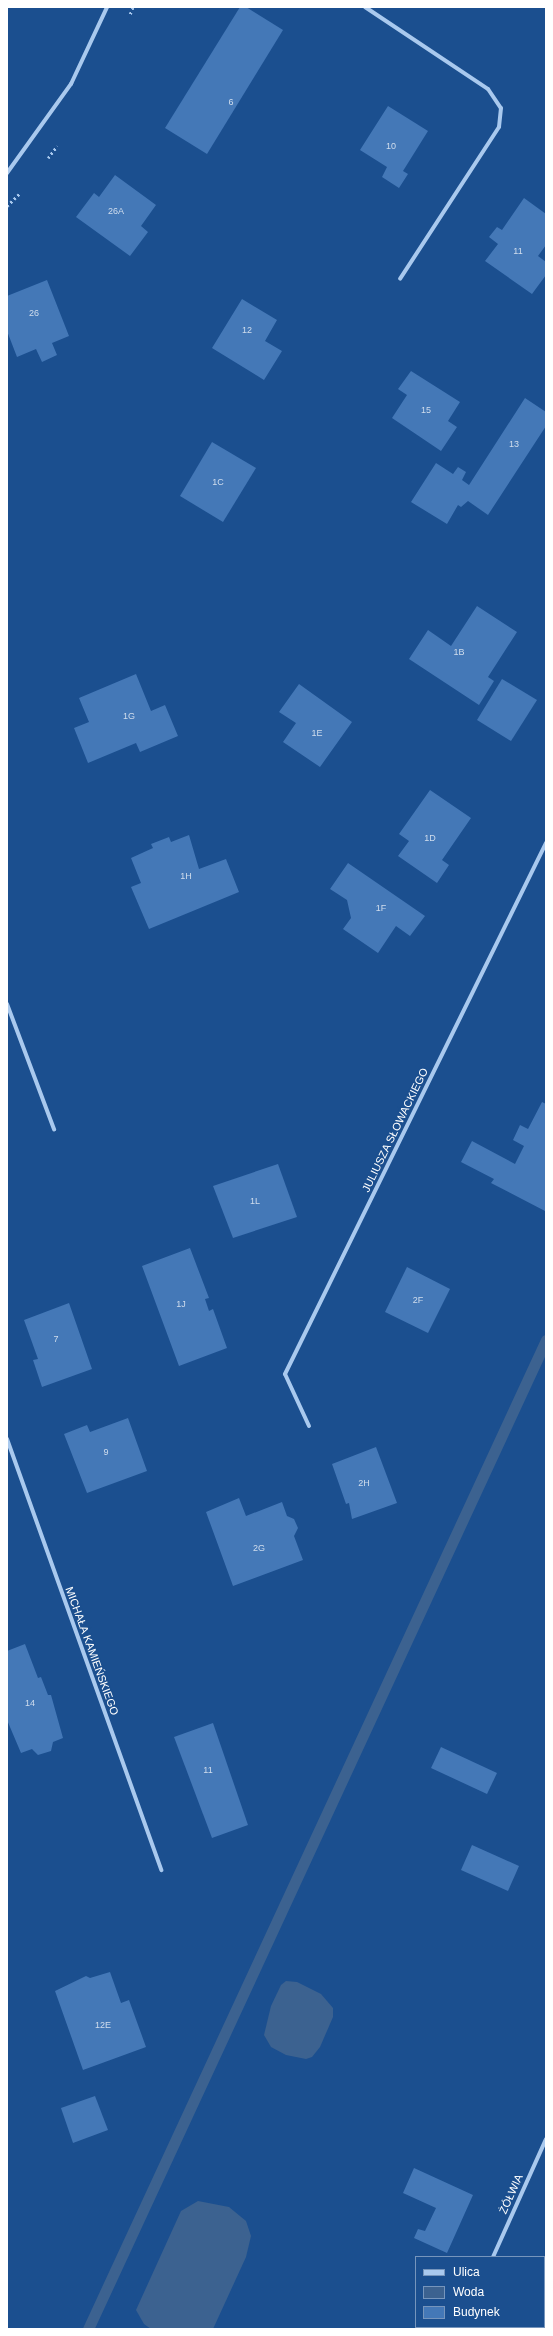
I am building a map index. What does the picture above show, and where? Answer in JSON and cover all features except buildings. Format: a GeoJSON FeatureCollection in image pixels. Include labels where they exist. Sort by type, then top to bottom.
{"type":"FeatureCollection","features":[{"type":"Feature","properties":{"kind":"street"},"geometry":{"type":"LineString","coordinates":[[7,174],[71,84],[107,7]]}},
{"type":"Feature","properties":{"kind":"street"},"geometry":{"type":"LineString","coordinates":[[365,7],[488,89],[501,108],[499,127],[400,278]]}},
{"type":"Feature","properties":{"kind":"street","name":"JULIUSZA SŁOWACKIEGO"},"geometry":{"type":"LineString","coordinates":[[309,1426],[285,1374],[546,843]]}},
{"type":"Feature","properties":{"kind":"street"},"geometry":{"type":"LineString","coordinates":[[7,1004],[54,1129]]}},
{"type":"Feature","properties":{"kind":"street","name":"MICHAŁA KAMIEŃSKIEGO"},"geometry":{"type":"LineString","coordinates":[[7,1439],[161,1870]]}},
{"type":"Feature","properties":{"kind":"street","name":"ŻÓŁWIA"},"geometry":{"type":"LineString","coordinates":[[493,2256],[546,2139]]}},
{"type":"Feature","properties":{"kind":"water"},"geometry":{"type":"Polygon","coordinates":[[[286,1981],[297,1982],[321,1994],[333,2008],[333,2017],[320,2047],[312,2057],[306,2059],[286,2055],[271,2047],[264,2035],[271,2006],[281,1985],[286,1981]]]}},
{"type":"Feature","properties":{"kind":"water"},"geometry":{"type":"Polygon","coordinates":[[[198,2201],[229,2207],[246,2221],[251,2236],[246,2257],[213,2329],[151,2329],[144,2324],[136,2310],[181,2211],[198,2201]]]}},
{"type":"Feature","properties":{"kind":"waterway"},"geometry":{"type":"LineString","coordinates":[[88,2329],[546,1340]]}}]}
